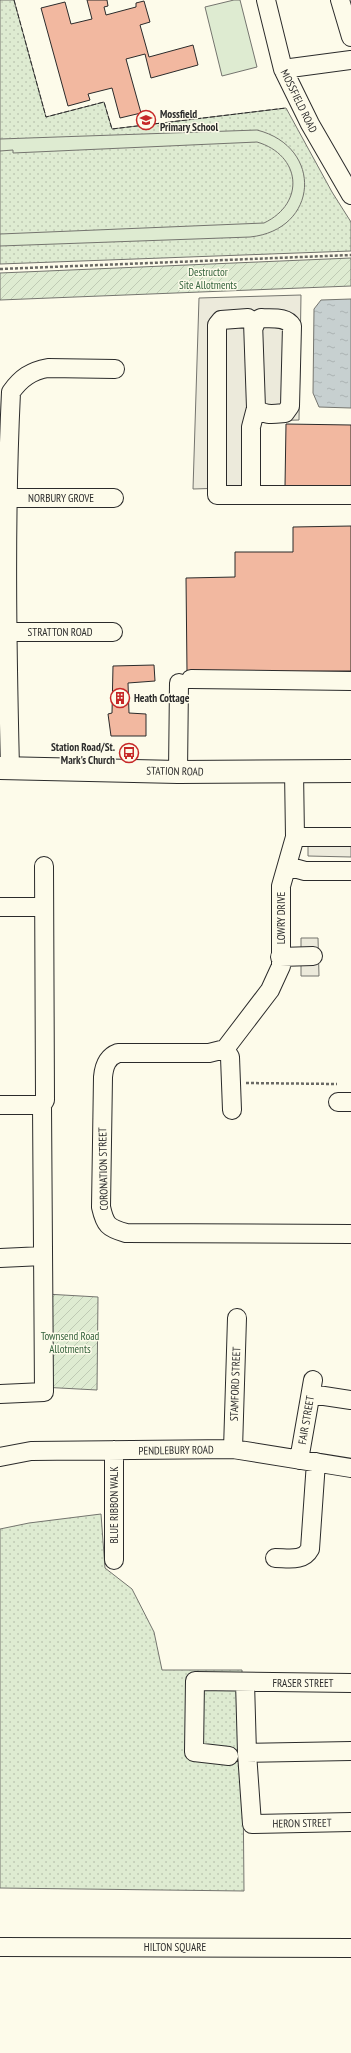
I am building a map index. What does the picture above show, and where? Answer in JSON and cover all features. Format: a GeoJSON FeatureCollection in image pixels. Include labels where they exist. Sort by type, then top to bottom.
{"type":"FeatureCollection","features":[{"type":"Feature","properties":{"kind":"main road","name":"STATION ROAD"},"geometry":{"type":"LineString","coordinates":[[5,768],[178,772],[351,771]]}},
{"type":"Feature","properties":{"kind":"street","name":"MOSSFIELD ROAD"},"geometry":{"type":"LineString","coordinates":[[266,0],[282,69],[310,124],[349,188]]}},
{"type":"Feature","properties":{"kind":"street"},"geometry":{"type":"LineString","coordinates":[[340,0],[351,37]]}},
{"type":"Feature","properties":{"kind":"street"},"geometry":{"type":"LineString","coordinates":[[282,69],[351,60]]}},
{"type":"Feature","properties":{"kind":"street"},"geometry":{"type":"LineString","coordinates":[[251,495],[251,426],[256,408],[254,327],[253,322],[248,318],[224,318],[217,325],[217,495],[251,495],[351,495]]}},
{"type":"Feature","properties":{"kind":"street"},"geometry":{"type":"LineString","coordinates":[[254,327],[257,320],[261,318],[285,319],[289,321],[292,326],[290,406],[285,413],[262,414],[256,408]]}},
{"type":"Feature","properties":{"kind":"street"},"geometry":{"type":"LineString","coordinates":[[5,768],[4,679],[8,632],[4,611],[3,546],[7,498],[4,478],[11,392],[17,383],[32,373],[48,368],[115,368]]}},
{"type":"Feature","properties":{"kind":"street","name":"NORBURY GROVE"},"geometry":{"type":"LineString","coordinates":[[7,498],[114,498]]}},
{"type":"Feature","properties":{"kind":"street","name":"STRATTON ROAD"},"geometry":{"type":"LineString","coordinates":[[8,632],[113,632]]}},
{"type":"Feature","properties":{"kind":"street"},"geometry":{"type":"LineString","coordinates":[[178,772],[185,681],[351,681]]}},
{"type":"Feature","properties":{"kind":"street","name":"LOWRY DRIVE"},"geometry":{"type":"LineString","coordinates":[[225,1049],[270,990],[280,966],[281,886],[295,837],[294,771]]}},
{"type":"Feature","properties":{"kind":"street"},"geometry":{"type":"LineString","coordinates":[[295,837],[351,837]]}},
{"type":"Feature","properties":{"kind":"street"},"geometry":{"type":"LineString","coordinates":[[0,1394],[44,1392],[42,1105],[45,1100],[44,866]]}},
{"type":"Feature","properties":{"kind":"street"},"geometry":{"type":"LineString","coordinates":[[287,866],[305,871],[351,871]]}},
{"type":"Feature","properties":{"kind":"street"},"geometry":{"type":"LineString","coordinates":[[0,907],[44,907]]}},
{"type":"Feature","properties":{"kind":"street"},"geometry":{"type":"LineString","coordinates":[[280,957],[313,956]]}},
{"type":"Feature","properties":{"kind":"street"},"geometry":{"type":"LineString","coordinates":[[225,1049],[230,1058],[232,1110]]}},
{"type":"Feature","properties":{"kind":"street","name":"CORONATION STREET"},"geometry":{"type":"LineString","coordinates":[[225,1049],[209,1053],[118,1052],[108,1060],[104,1066],[103,1077],[101,1200],[104,1218],[107,1225],[113,1229],[126,1233],[351,1234]]}},
{"type":"Feature","properties":{"kind":"street"},"geometry":{"type":"LineString","coordinates":[[0,1105],[42,1105]]}},
{"type":"Feature","properties":{"kind":"street"},"geometry":{"type":"LineString","coordinates":[[0,1258],[43,1256]]}},
{"type":"Feature","properties":{"kind":"street","name":"STAMFORD STREET"},"geometry":{"type":"LineString","coordinates":[[233,1449],[238,1318]]}},
{"type":"Feature","properties":{"kind":"street","name":"FAIR STREET"},"geometry":{"type":"LineString","coordinates":[[275,1558],[298,1558],[307,1555],[310,1549],[308,1461],[312,1387],[351,1400]]}},
{"type":"Feature","properties":{"kind":"street","name":"PENDLEBURY ROAD"},"geometry":{"type":"LineString","coordinates":[[0,1457],[32,1451],[233,1449],[351,1468]]}},
{"type":"Feature","properties":{"kind":"street","name":"BLUE RIBBON WALK"},"geometry":{"type":"LineString","coordinates":[[114,1450],[114,1560]]}},
{"type":"Feature","properties":{"kind":"street","name":"FRASER STREET"},"geometry":{"type":"LineString","coordinates":[[229,1756],[194,1752],[195,1681],[351,1683]]}},
{"type":"Feature","properties":{"kind":"street"},"geometry":{"type":"LineString","coordinates":[[250,1682],[246,1753],[351,1752]]}},
{"type":"Feature","properties":{"kind":"street","name":"HERON STREET"},"geometry":{"type":"LineString","coordinates":[[246,1753],[252,1824],[351,1822]]}},
{"type":"Feature","properties":{"kind":"street","name":"HILTON SQUARE"},"geometry":{"type":"LineString","coordinates":[[0,1948],[351,1948]]}},
{"type":"Feature","properties":{"kind":"path"},"geometry":{"type":"LineString","coordinates":[[0,269],[351,255]]}},
{"type":"Feature","properties":{"kind":"path"},"geometry":{"type":"LineString","coordinates":[[231,1082],[342,1085]]}},
{"type":"Feature","properties":{"kind":"green space","name":"Mossfield Primary School"},"geometry":{"type":"Polygon","coordinates":[[[0,0],[14,0],[46,117],[104,102],[112,129],[286,108],[332,192],[351,222],[351,251],[0,264],[0,0]]]}},
{"type":"Feature","properties":{"kind":"green space"},"geometry":{"type":"Polygon","coordinates":[[[240,0],[257,67],[222,76],[205,7],[240,0]]]}},
{"type":"Feature","properties":{"kind":"green space"},"geometry":{"type":"Polygon","coordinates":[[[257,130],[279,139],[294,153],[302,169],[304,187],[300,205],[290,220],[273,231],[250,237],[0,246],[0,234],[264,223],[278,214],[287,204],[292,192],[293,180],[290,168],[283,157],[272,148],[257,142],[13,153],[13,150],[0,151],[0,139],[257,130]]]}},
{"type":"Feature","properties":{"kind":"green space","name":"Destructor Site Allotments"},"geometry":{"type":"Polygon","coordinates":[[[351,258],[351,286],[0,300],[0,273],[351,258]]]}},
{"type":"Feature","properties":{"kind":"green space","name":"Townsend Road Allotments"},"geometry":{"type":"Polygon","coordinates":[[[46,1294],[98,1297],[97,1390],[41,1387],[46,1294]]]}},
{"type":"Feature","properties":{"kind":"green space"},"geometry":{"type":"Polygon","coordinates":[[[101,1514],[105,1568],[132,1589],[154,1632],[162,1670],[242,1670],[244,1891],[0,1888],[0,1529],[29,1523],[101,1514]]]}},
{"type":"Feature","properties":{"kind":"shaded area"},"geometry":{"type":"Polygon","coordinates":[[[301,295],[299,420],[257,421],[258,487],[193,489],[199,298],[301,295]]]}},
{"type":"Feature","properties":{"kind":"shaded area"},"geometry":{"type":"Polygon","coordinates":[[[308,830],[351,830],[351,857],[308,856],[308,830]]]}},
{"type":"Feature","properties":{"kind":"shaded area"},"geometry":{"type":"Polygon","coordinates":[[[301,938],[318,938],[319,976],[301,976],[301,938]]]}},
{"type":"Feature","properties":{"kind":"water"},"geometry":{"type":"Polygon","coordinates":[[[351,299],[351,408],[319,407],[313,393],[314,309],[321,300],[351,299]]]}},
{"type":"Feature","properties":{"kind":"building"},"geometry":{"type":"Polygon","coordinates":[[[87,0],[107,0],[108,6],[104,7],[106,15],[136,7],[136,3],[144,1],[150,22],[140,25],[149,57],[193,45],[198,65],[151,78],[145,54],[126,59],[141,113],[120,118],[112,88],[88,94],[90,100],[68,106],[41,8],[65,2],[71,24],[92,19],[87,0]]]}},
{"type":"Feature","properties":{"kind":"building"},"geometry":{"type":"Polygon","coordinates":[[[286,424],[351,425],[351,487],[285,486],[286,424]]]}},
{"type":"Feature","properties":{"kind":"building"},"geometry":{"type":"Polygon","coordinates":[[[351,526],[351,671],[187,672],[186,578],[235,577],[235,552],[293,552],[293,527],[351,526]]]}},
{"type":"Feature","properties":{"kind":"building","name":"Heath Cottage"},"geometry":{"type":"Polygon","coordinates":[[[154,665],[155,681],[128,683],[129,713],[146,714],[146,736],[111,736],[108,714],[112,713],[113,666],[154,665]]]}},
{"type":"Feature","properties":{"kind":"fence"},"geometry":{"type":"LineString","coordinates":[[14,0],[46,117],[104,102],[112,129],[286,108]]}},
{"type":"Feature","properties":{"kind":"place","name":"Mossfield Primary School"},"geometry":{"type":"Point","coordinates":[146,120]}},
{"type":"Feature","properties":{"kind":"place","name":"Heath Cottage"},"geometry":{"type":"Point","coordinates":[120,698]}},
{"type":"Feature","properties":{"kind":"place","name":"Station Road/St. Mark's Church"},"geometry":{"type":"Point","coordinates":[129,753]}}]}
